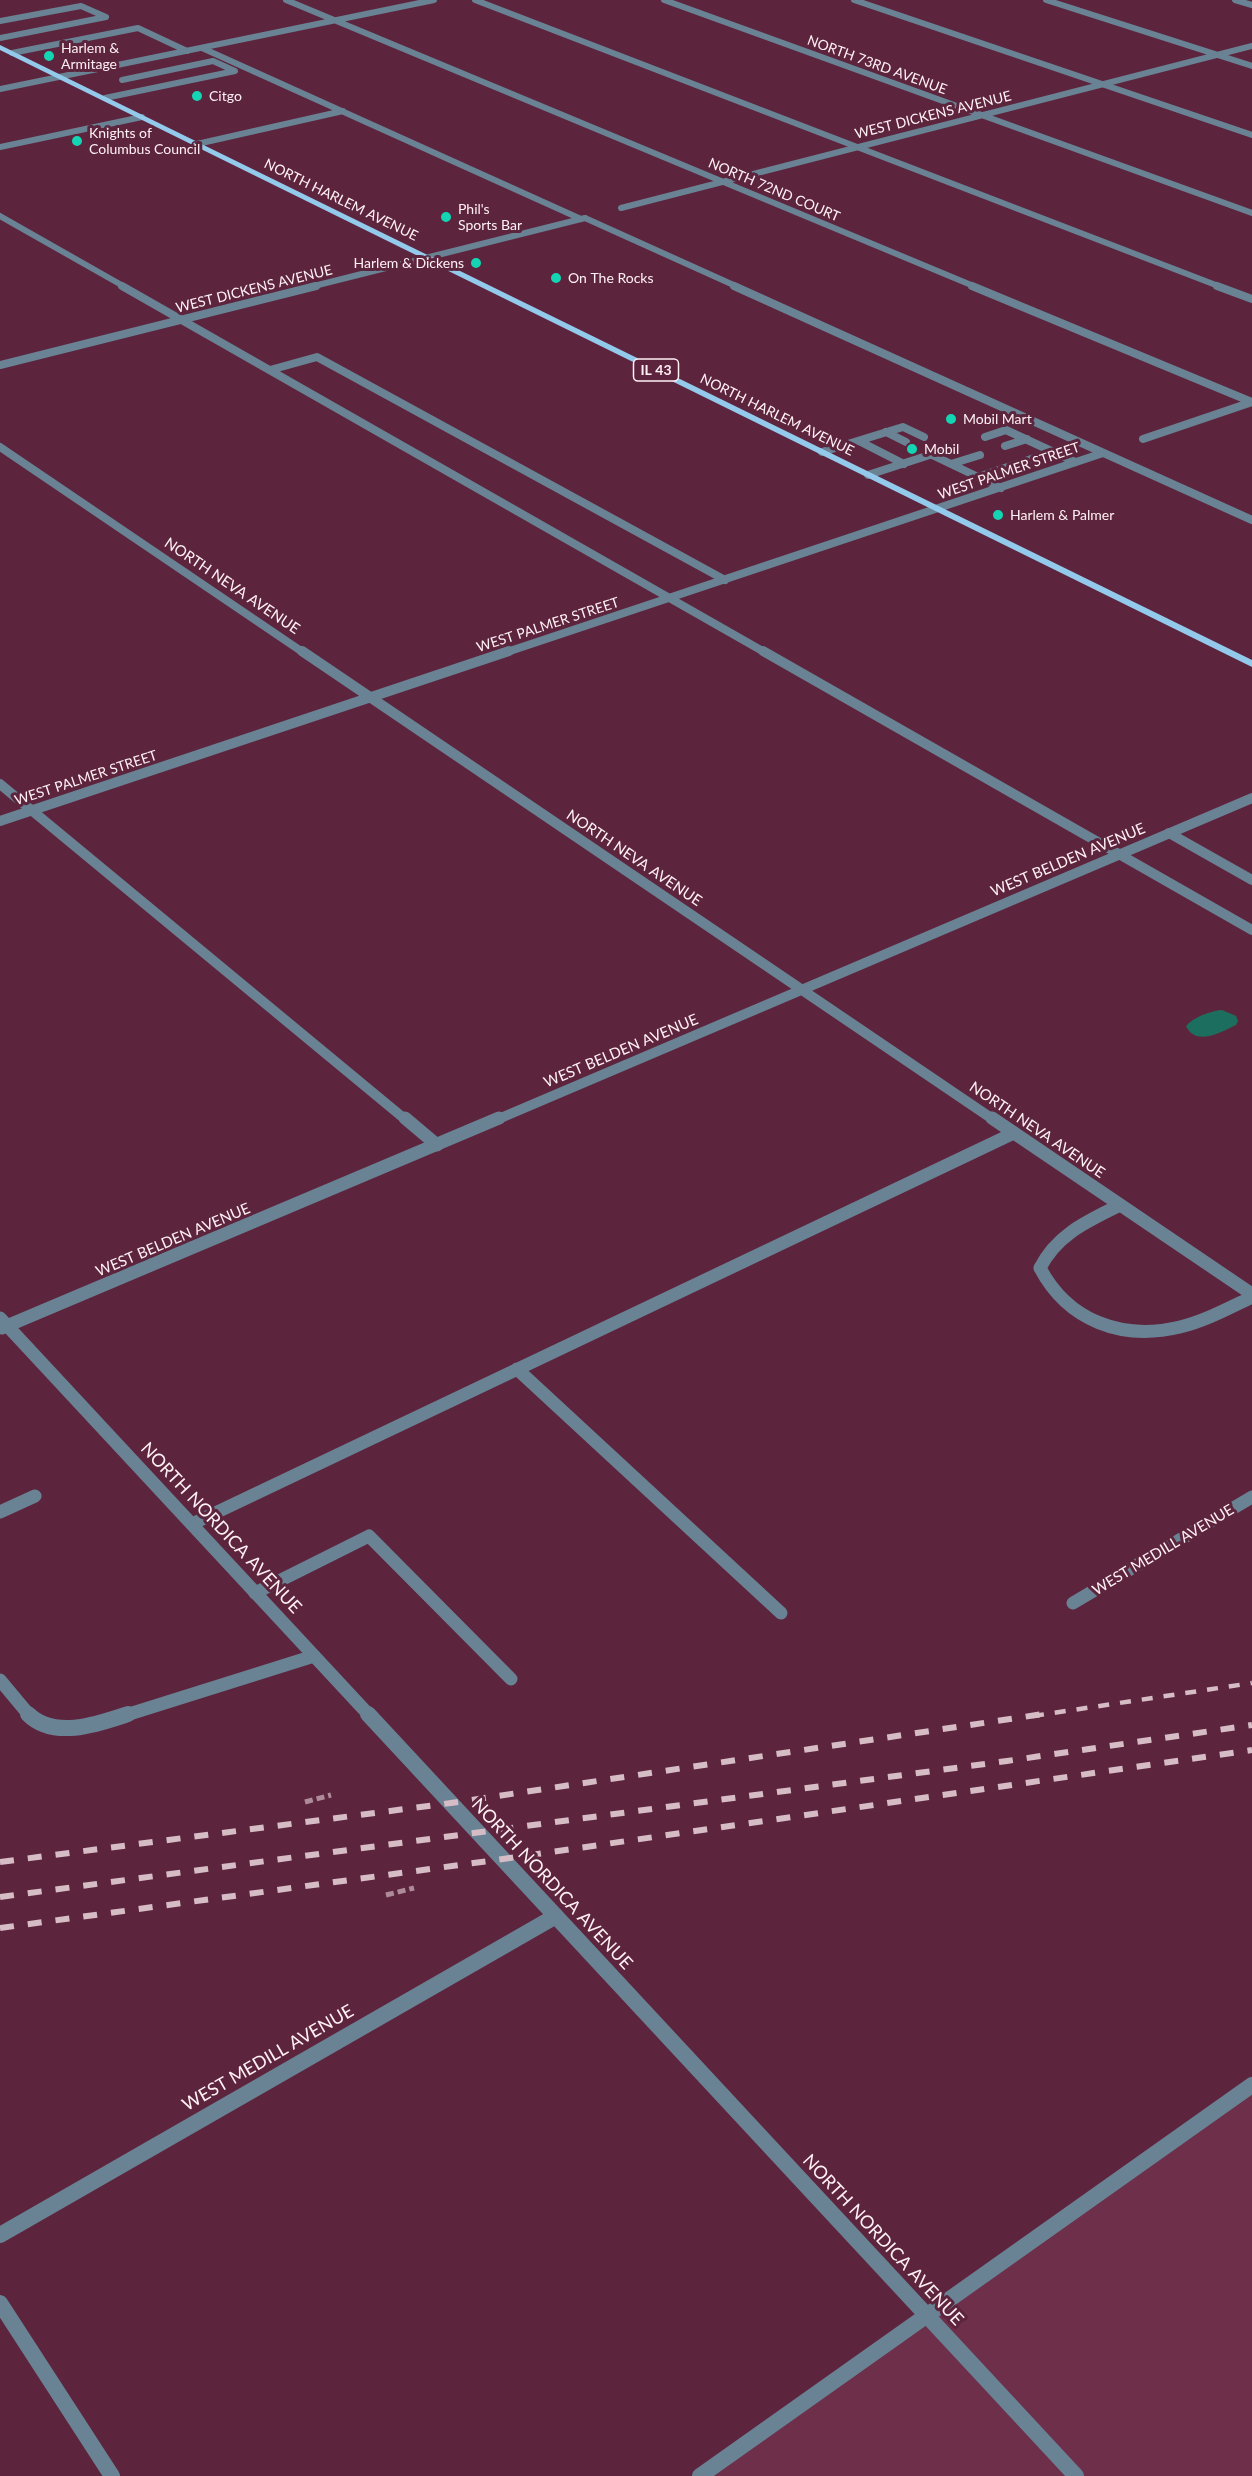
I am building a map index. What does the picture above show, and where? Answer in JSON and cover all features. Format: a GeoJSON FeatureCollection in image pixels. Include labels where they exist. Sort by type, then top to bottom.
{"type":"FeatureCollection","features":[{"type":"Feature","properties":{"kind":"main road","name":"NORTH HARLEM AVENUE"},"geometry":{"type":"LineString","coordinates":[[0,47],[1252,664]]}},
{"type":"Feature","properties":{"kind":"street"},"geometry":{"type":"LineString","coordinates":[[0,38],[106,17],[69,0]]}},
{"type":"Feature","properties":{"kind":"street","name":"NORTH 72ND COURT"},"geometry":{"type":"LineString","coordinates":[[286,0],[1252,402]]}},
{"type":"Feature","properties":{"kind":"street"},"geometry":{"type":"LineString","coordinates":[[0,89],[434,0]]}},
{"type":"Feature","properties":{"kind":"street"},"geometry":{"type":"LineString","coordinates":[[475,0],[1252,298]]}},
{"type":"Feature","properties":{"kind":"street","name":"NORTH 73RD AVENUE"},"geometry":{"type":"LineString","coordinates":[[664,0],[1252,213]]}},
{"type":"Feature","properties":{"kind":"street"},"geometry":{"type":"LineString","coordinates":[[854,0],[1252,135]]}},
{"type":"Feature","properties":{"kind":"street"},"geometry":{"type":"LineString","coordinates":[[1046,0],[1252,66]]}},
{"type":"Feature","properties":{"kind":"street"},"geometry":{"type":"LineString","coordinates":[[1235,0],[1252,5]]}},
{"type":"Feature","properties":{"kind":"street"},"geometry":{"type":"LineString","coordinates":[[0,21],[81,6]]}},
{"type":"Feature","properties":{"kind":"street"},"geometry":{"type":"LineString","coordinates":[[12,53],[138,28],[187,51]]}},
{"type":"Feature","properties":{"kind":"street","name":"WEST DICKENS AVENUE"},"geometry":{"type":"LineString","coordinates":[[621,208],[1252,46]]}},
{"type":"Feature","properties":{"kind":"street"},"geometry":{"type":"LineString","coordinates":[[202,48],[1252,520]]}},
{"type":"Feature","properties":{"kind":"street"},"geometry":{"type":"LineString","coordinates":[[142,60],[165,71]]}},
{"type":"Feature","properties":{"kind":"street"},"geometry":{"type":"LineString","coordinates":[[105,98],[143,90],[235,70],[213,61],[122,80],[143,90]]}},
{"type":"Feature","properties":{"kind":"street"},"geometry":{"type":"LineString","coordinates":[[198,144],[343,111]]}},
{"type":"Feature","properties":{"kind":"street"},"geometry":{"type":"LineString","coordinates":[[0,140],[137,115]]}},
{"type":"Feature","properties":{"kind":"street"},"geometry":{"type":"LineString","coordinates":[[0,147],[137,115]]}},
{"type":"Feature","properties":{"kind":"street"},"geometry":{"type":"LineString","coordinates":[[0,216],[1252,930]]}},
{"type":"Feature","properties":{"kind":"street","name":"WEST DICKENS AVENUE"},"geometry":{"type":"LineString","coordinates":[[0,365],[583,219]]}},
{"type":"Feature","properties":{"kind":"street"},"geometry":{"type":"LineString","coordinates":[[270,370],[317,357],[725,580]]}},
{"type":"Feature","properties":{"kind":"street"},"geometry":{"type":"LineString","coordinates":[[1143,439],[1252,402]]}},
{"type":"Feature","properties":{"kind":"street"},"geometry":{"type":"LineString","coordinates":[[822,452],[903,427],[924,437]]}},
{"type":"Feature","properties":{"kind":"street"},"geometry":{"type":"LineString","coordinates":[[985,437],[1006,430],[1075,462]]}},
{"type":"Feature","properties":{"kind":"street"},"geometry":{"type":"LineString","coordinates":[[886,432],[906,442]]}},
{"type":"Feature","properties":{"kind":"street"},"geometry":{"type":"LineString","coordinates":[[1005,446],[1026,440]]}},
{"type":"Feature","properties":{"kind":"street"},"geometry":{"type":"LineString","coordinates":[[859,441],[904,464]]}},
{"type":"Feature","properties":{"kind":"street","name":"NORTH NEVA AVENUE"},"geometry":{"type":"LineString","coordinates":[[0,447],[1252,1295]]}},
{"type":"Feature","properties":{"kind":"street"},"geometry":{"type":"LineString","coordinates":[[868,475],[948,448]]}},
{"type":"Feature","properties":{"kind":"street"},"geometry":{"type":"LineString","coordinates":[[978,477],[1052,452]]}},
{"type":"Feature","properties":{"kind":"street","name":"WEST PALMER STREET"},"geometry":{"type":"LineString","coordinates":[[0,821],[1103,453]]}},
{"type":"Feature","properties":{"kind":"street"},"geometry":{"type":"LineString","coordinates":[[929,454],[1001,488]]}},
{"type":"Feature","properties":{"kind":"street"},"geometry":{"type":"LineString","coordinates":[[951,464],[980,455]]}},
{"type":"Feature","properties":{"kind":"street"},"geometry":{"type":"LineString","coordinates":[[0,784],[436,1145]]}},
{"type":"Feature","properties":{"kind":"street","name":"WEST BELDEN AVENUE"},"geometry":{"type":"LineString","coordinates":[[2,1324],[436,1145],[1252,798]]}},
{"type":"Feature","properties":{"kind":"street"},"geometry":{"type":"LineString","coordinates":[[1169,833],[1252,880]]}},
{"type":"Feature","properties":{"kind":"street"},"geometry":{"type":"LineString","coordinates":[[192,1524],[1014,1132]]}},
{"type":"Feature","properties":{"kind":"street"},"geometry":{"type":"LineString","coordinates":[[1120,1204],[1073,1230],[1052,1245],[1040,1268],[1046,1282],[1061,1300],[1081,1315],[1105,1325],[1130,1330],[1154,1331],[1179,1328],[1252,1295]]}},
{"type":"Feature","properties":{"kind":"street","name":"NORTH NORDICA AVENUE"},"geometry":{"type":"LineString","coordinates":[[2,1324],[192,1524],[1076,2476]]}},
{"type":"Feature","properties":{"kind":"street"},"geometry":{"type":"LineString","coordinates":[[517,1369],[780,1613]]}},
{"type":"Feature","properties":{"kind":"street"},"geometry":{"type":"LineString","coordinates":[[0,1512],[35,1496]]}},
{"type":"Feature","properties":{"kind":"street","name":"WEST MEDILL AVENUE"},"geometry":{"type":"LineString","coordinates":[[1073,1603],[1252,1497]]}},
{"type":"Feature","properties":{"kind":"street"},"geometry":{"type":"LineString","coordinates":[[255,1593],[369,1536],[511,1679]]}},
{"type":"Feature","properties":{"kind":"street"},"geometry":{"type":"LineString","coordinates":[[0,1680],[30,1718],[42,1727],[62,1730],[97,1724],[314,1656]]}},
{"type":"Feature","properties":{"kind":"street","name":"WEST MEDILL AVENUE"},"geometry":{"type":"LineString","coordinates":[[0,2235],[556,1916]]}},
{"type":"Feature","properties":{"kind":"street"},"geometry":{"type":"LineString","coordinates":[[700,2476],[1252,2085]]}},
{"type":"Feature","properties":{"kind":"street"},"geometry":{"type":"LineString","coordinates":[[0,2303],[112,2476]]}},
{"type":"Feature","properties":{"kind":"path"},"geometry":{"type":"LineString","coordinates":[[305,1802],[331,1795]]}},
{"type":"Feature","properties":{"kind":"path"},"geometry":{"type":"LineString","coordinates":[[386,1895],[414,1888]]}},
{"type":"Feature","properties":{"kind":"shaded area"},"geometry":{"type":"Polygon","coordinates":[[[1222,1010],[1236,1016],[1238,1021],[1236,1025],[1216,1034],[1202,1037],[1190,1032],[1186,1026],[1202,1015],[1222,1010]]]}},
{"type":"Feature","properties":{"kind":"shaded area"},"geometry":{"type":"Polygon","coordinates":[[[1252,2079],[1252,2476],[695,2476],[1252,2079]]]}},
{"type":"Feature","properties":{"kind":"railway"},"geometry":{"type":"LineString","coordinates":[[1033,1716],[1252,1683]]}},
{"type":"Feature","properties":{"kind":"railway"},"geometry":{"type":"LineString","coordinates":[[0,1862],[451,1803],[1043,1714]]}},
{"type":"Feature","properties":{"kind":"railway"},"geometry":{"type":"LineString","coordinates":[[0,1897],[1007,1761],[1252,1725]]}},
{"type":"Feature","properties":{"kind":"railway"},"geometry":{"type":"LineString","coordinates":[[0,1928],[503,1859],[1252,1750]]}},
{"type":"Feature","properties":{"kind":"place","name":"Harlem & Armitage"},"geometry":{"type":"Point","coordinates":[49,56]}},
{"type":"Feature","properties":{"kind":"place","name":"Citgo"},"geometry":{"type":"Point","coordinates":[197,96]}},
{"type":"Feature","properties":{"kind":"place","name":"Knights of Columbus Council"},"geometry":{"type":"Point","coordinates":[77,141]}},
{"type":"Feature","properties":{"kind":"place","name":"Phil's Sports Bar"},"geometry":{"type":"Point","coordinates":[446,217]}},
{"type":"Feature","properties":{"kind":"place","name":"Harlem & Dickens"},"geometry":{"type":"Point","coordinates":[476,263]}},
{"type":"Feature","properties":{"kind":"place","name":"On The Rocks"},"geometry":{"type":"Point","coordinates":[556,278]}},
{"type":"Feature","properties":{"kind":"place","name":"Mobil Mart"},"geometry":{"type":"Point","coordinates":[951,419]}},
{"type":"Feature","properties":{"kind":"place","name":"Mobil"},"geometry":{"type":"Point","coordinates":[912,449]}},
{"type":"Feature","properties":{"kind":"place","name":"Harlem & Palmer"},"geometry":{"type":"Point","coordinates":[998,515]}}]}
